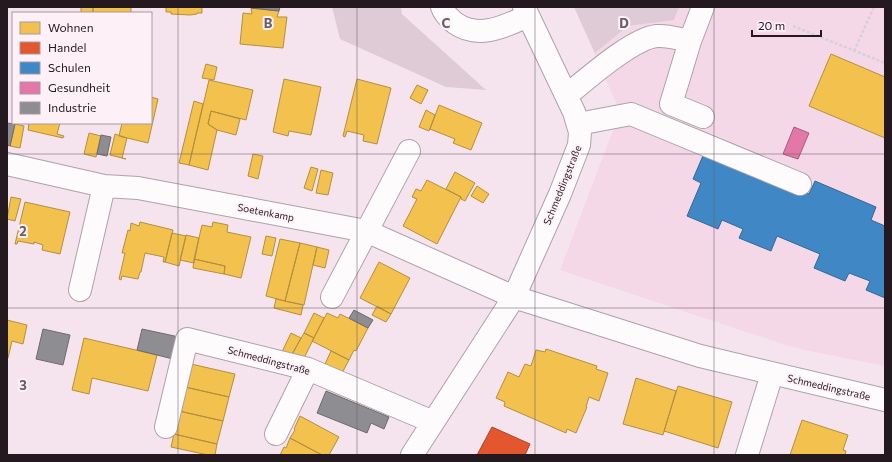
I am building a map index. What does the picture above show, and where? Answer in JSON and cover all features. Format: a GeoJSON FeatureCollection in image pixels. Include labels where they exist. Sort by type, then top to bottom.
{"type":"FeatureCollection","features":[{"type":"Feature","properties":{"kind":"street"},"geometry":{"type":"LineString","coordinates":[[442,7],[443,11],[450,20],[460,27],[472,31],[483,32],[496,29],[526,12]]}},
{"type":"Feature","properties":{"kind":"street"},"geometry":{"type":"LineString","coordinates":[[703,7],[690,41],[671,104],[703,117]]}},
{"type":"Feature","properties":{"kind":"street","name":"Schmeddingstraße"},"geometry":{"type":"LineString","coordinates":[[412,455],[514,297],[560,194],[576,153],[580,132],[578,124],[566,95],[526,12]]}},
{"type":"Feature","properties":{"kind":"street"},"geometry":{"type":"LineString","coordinates":[[566,95],[621,53],[647,38],[668,36],[690,41]]}},
{"type":"Feature","properties":{"kind":"street"},"geometry":{"type":"LineString","coordinates":[[578,124],[631,114],[800,184]]}},
{"type":"Feature","properties":{"kind":"street"},"geometry":{"type":"LineString","coordinates":[[332,297],[409,151]]}},
{"type":"Feature","properties":{"kind":"street","name":"Soetenkamp"},"geometry":{"type":"LineString","coordinates":[[7,164],[104,186],[138,188],[366,231],[514,297]]}},
{"type":"Feature","properties":{"kind":"street"},"geometry":{"type":"LineString","coordinates":[[80,290],[104,186]]}},
{"type":"Feature","properties":{"kind":"street","name":"Schmeddingstraße"},"geometry":{"type":"LineString","coordinates":[[514,297],[700,356],[885,400]]}},
{"type":"Feature","properties":{"kind":"street","name":"Schmeddingstraße"},"geometry":{"type":"LineString","coordinates":[[166,427],[187,339],[308,369],[433,422]]}},
{"type":"Feature","properties":{"kind":"street"},"geometry":{"type":"LineString","coordinates":[[276,434],[308,369]]}},
{"type":"Feature","properties":{"kind":"street"},"geometry":{"type":"LineString","coordinates":[[747,455],[772,374]]}},
{"type":"Feature","properties":{"kind":"path"},"geometry":{"type":"LineString","coordinates":[[854,51],[874,7]]}},
{"type":"Feature","properties":{"kind":"path"},"geometry":{"type":"LineString","coordinates":[[793,26],[885,63]]}},
{"type":"Feature","properties":{"kind":"shaded area"},"geometry":{"type":"Polygon","coordinates":[[[332,7],[401,7],[402,14],[486,90],[446,87],[340,39],[332,7]]]}},
{"type":"Feature","properties":{"kind":"shaded area"},"geometry":{"type":"Polygon","coordinates":[[[574,7],[885,7],[885,366],[786,345],[560,270],[620,112],[574,7]]]}},
{"type":"Feature","properties":{"kind":"shaded area"},"geometry":{"type":"Polygon","coordinates":[[[574,7],[679,7],[674,20],[628,26],[595,53],[574,7]]]}},
{"type":"Feature","properties":{"kind":"building: Wohnen"},"geometry":{"type":"Polygon","coordinates":[[[81,7],[93,7],[93,12],[81,12],[81,7]]]}},
{"type":"Feature","properties":{"kind":"building: Wohnen"},"geometry":{"type":"Polygon","coordinates":[[[93,7],[131,7],[131,12],[93,12],[93,7]]]}},
{"type":"Feature","properties":{"kind":"building: Wohnen"},"geometry":{"type":"Polygon","coordinates":[[[166,7],[202,7],[202,13],[190,15],[171,14],[171,12],[166,12],[166,7]]]}},
{"type":"Feature","properties":{"kind":"building: Wohnen"},"geometry":{"type":"Polygon","coordinates":[[[251,8],[279,11],[277,17],[287,17],[283,48],[240,44],[243,13],[252,14],[251,8]]]}},
{"type":"Feature","properties":{"kind":"building: Wohnen"},"geometry":{"type":"Polygon","coordinates":[[[831,54],[885,77],[885,138],[809,106],[831,54]]]}},
{"type":"Feature","properties":{"kind":"building: Wohnen"},"geometry":{"type":"Polygon","coordinates":[[[206,64],[217,67],[214,80],[202,78],[206,64]]]}},
{"type":"Feature","properties":{"kind":"building: Wohnen"},"geometry":{"type":"Polygon","coordinates":[[[284,79],[321,87],[311,135],[289,131],[288,136],[273,132],[284,79]]]}},
{"type":"Feature","properties":{"kind":"building: Wohnen"},"geometry":{"type":"Polygon","coordinates":[[[357,79],[391,88],[377,144],[363,141],[364,135],[347,131],[345,137],[343,136],[357,79]]]}},
{"type":"Feature","properties":{"kind":"building: Wohnen"},"geometry":{"type":"Polygon","coordinates":[[[209,80],[253,90],[246,120],[211,111],[208,124],[217,130],[208,170],[189,165],[209,80]]]}},
{"type":"Feature","properties":{"kind":"building: Wohnen"},"geometry":{"type":"Polygon","coordinates":[[[417,85],[428,90],[421,104],[410,98],[417,85]]]}},
{"type":"Feature","properties":{"kind":"building: Wohnen"},"geometry":{"type":"Polygon","coordinates":[[[152,97],[158,99],[148,143],[119,136],[122,124],[152,124],[152,97]]]}},
{"type":"Feature","properties":{"kind":"building: Wohnen"},"geometry":{"type":"Polygon","coordinates":[[[194,101],[203,104],[189,165],[179,163],[194,101]]]}},
{"type":"Feature","properties":{"kind":"building: Wohnen"},"geometry":{"type":"Polygon","coordinates":[[[439,105],[482,123],[471,150],[453,143],[455,139],[430,129],[439,105]]]}},
{"type":"Feature","properties":{"kind":"building: Wohnen"},"geometry":{"type":"Polygon","coordinates":[[[426,110],[435,115],[429,131],[419,127],[426,110]]]}},
{"type":"Feature","properties":{"kind":"building: Wohnen"},"geometry":{"type":"Polygon","coordinates":[[[211,111],[240,119],[236,135],[217,130],[208,124],[211,111]]]}},
{"type":"Feature","properties":{"kind":"building: Wohnen"},"geometry":{"type":"Polygon","coordinates":[[[15,124],[24,126],[20,148],[10,146],[15,124]]]}},
{"type":"Feature","properties":{"kind":"building: Wohnen"},"geometry":{"type":"Polygon","coordinates":[[[29,124],[60,124],[57,134],[64,136],[63,138],[28,130],[29,124]]]}},
{"type":"Feature","properties":{"kind":"building: Wohnen"},"geometry":{"type":"Polygon","coordinates":[[[89,133],[101,136],[96,157],[84,154],[89,133]]]}},
{"type":"Feature","properties":{"kind":"building: Wohnen"},"geometry":{"type":"Polygon","coordinates":[[[115,134],[127,138],[122,158],[110,155],[115,134]]]}},
{"type":"Feature","properties":{"kind":"building: Wohnen"},"geometry":{"type":"Polygon","coordinates":[[[253,154],[263,156],[258,179],[248,176],[253,154]]]}},
{"type":"Feature","properties":{"kind":"building: Wohnen"},"geometry":{"type":"Polygon","coordinates":[[[311,167],[318,169],[312,191],[304,188],[311,167]]]}},
{"type":"Feature","properties":{"kind":"building: Wohnen"},"geometry":{"type":"Polygon","coordinates":[[[321,170],[333,173],[328,195],[316,193],[321,170]]]}},
{"type":"Feature","properties":{"kind":"building: Wohnen"},"geometry":{"type":"Polygon","coordinates":[[[455,172],[475,183],[465,201],[461,199],[461,197],[446,189],[455,172]]]}},
{"type":"Feature","properties":{"kind":"building: Wohnen"},"geometry":{"type":"Polygon","coordinates":[[[427,180],[461,197],[437,244],[403,226],[417,199],[412,197],[416,189],[421,191],[427,180]]]}},
{"type":"Feature","properties":{"kind":"building: Wohnen"},"geometry":{"type":"Polygon","coordinates":[[[477,186],[489,194],[483,203],[471,196],[477,186]]]}},
{"type":"Feature","properties":{"kind":"building: Wohnen"},"geometry":{"type":"Polygon","coordinates":[[[11,197],[21,199],[15,221],[7,219],[11,197]]]}},
{"type":"Feature","properties":{"kind":"building: Wohnen"},"geometry":{"type":"Polygon","coordinates":[[[25,202],[70,212],[60,254],[42,250],[43,245],[34,242],[34,244],[18,241],[17,244],[15,244],[25,202]]]}},
{"type":"Feature","properties":{"kind":"building: Wohnen"},"geometry":{"type":"Polygon","coordinates":[[[140,222],[173,230],[165,262],[163,262],[164,257],[145,253],[138,279],[122,276],[121,280],[119,279],[125,253],[122,253],[128,230],[130,231],[131,223],[139,226],[140,222]]]}},
{"type":"Feature","properties":{"kind":"building: Wohnen"},"geometry":{"type":"Polygon","coordinates":[[[213,222],[228,225],[227,232],[251,237],[241,278],[224,274],[225,266],[194,259],[202,225],[212,227],[213,222]]]}},
{"type":"Feature","properties":{"kind":"building: Wohnen"},"geometry":{"type":"Polygon","coordinates":[[[172,233],[186,236],[179,266],[165,262],[172,233]]]}},
{"type":"Feature","properties":{"kind":"building: Wohnen"},"geometry":{"type":"Polygon","coordinates":[[[186,235],[199,238],[194,263],[180,260],[186,235]]]}},
{"type":"Feature","properties":{"kind":"building: Wohnen"},"geometry":{"type":"Polygon","coordinates":[[[266,236],[276,238],[272,256],[262,254],[266,236]]]}},
{"type":"Feature","properties":{"kind":"building: Wohnen"},"geometry":{"type":"Polygon","coordinates":[[[280,239],[300,243],[285,301],[266,296],[280,239]]]}},
{"type":"Feature","properties":{"kind":"building: Wohnen"},"geometry":{"type":"Polygon","coordinates":[[[300,243],[317,247],[304,305],[285,301],[300,243]]]}},
{"type":"Feature","properties":{"kind":"building: Wohnen"},"geometry":{"type":"Polygon","coordinates":[[[317,247],[329,250],[325,268],[313,265],[317,247]]]}},
{"type":"Feature","properties":{"kind":"building: Wohnen"},"geometry":{"type":"Polygon","coordinates":[[[194,259],[225,266],[224,274],[193,268],[194,259]]]}},
{"type":"Feature","properties":{"kind":"building: Wohnen"},"geometry":{"type":"Polygon","coordinates":[[[379,262],[410,278],[391,314],[360,298],[379,262]]]}},
{"type":"Feature","properties":{"kind":"building: Wohnen"},"geometry":{"type":"Polygon","coordinates":[[[276,299],[303,305],[301,315],[274,308],[276,299]]]}},
{"type":"Feature","properties":{"kind":"building: Wohnen"},"geometry":{"type":"Polygon","coordinates":[[[377,306],[391,314],[386,322],[372,315],[377,306]]]}},
{"type":"Feature","properties":{"kind":"building: Wohnen"},"geometry":{"type":"Polygon","coordinates":[[[314,313],[324,318],[314,338],[304,333],[314,313]]]}},
{"type":"Feature","properties":{"kind":"building: Wohnen"},"geometry":{"type":"Polygon","coordinates":[[[327,313],[338,318],[340,314],[368,328],[356,351],[354,350],[349,360],[312,341],[327,313]]]}},
{"type":"Feature","properties":{"kind":"building: Wohnen"},"geometry":{"type":"Polygon","coordinates":[[[7,320],[27,325],[23,344],[12,341],[8,358],[7,358],[7,320]]]}},
{"type":"Feature","properties":{"kind":"building: Wohnen"},"geometry":{"type":"Polygon","coordinates":[[[291,333],[301,338],[290,358],[280,356],[291,333]]]}},
{"type":"Feature","properties":{"kind":"building: Wohnen"},"geometry":{"type":"Polygon","coordinates":[[[304,333],[314,338],[302,362],[290,358],[304,333]]]}},
{"type":"Feature","properties":{"kind":"building: Wohnen"},"geometry":{"type":"Polygon","coordinates":[[[84,338],[157,355],[148,391],[92,378],[89,394],[72,390],[84,338]]]}},
{"type":"Feature","properties":{"kind":"building: Wohnen"},"geometry":{"type":"Polygon","coordinates":[[[546,349],[597,366],[596,369],[608,373],[599,401],[589,397],[587,407],[576,433],[567,429],[566,433],[504,406],[505,402],[496,398],[508,372],[519,377],[525,364],[531,366],[536,350],[545,352],[546,349]]]}},
{"type":"Feature","properties":{"kind":"building: Wohnen"},"geometry":{"type":"Polygon","coordinates":[[[331,351],[349,360],[342,373],[325,364],[331,351]]]}},
{"type":"Feature","properties":{"kind":"building: Wohnen"},"geometry":{"type":"Polygon","coordinates":[[[191,364],[235,374],[229,397],[185,387],[191,364]]]}},
{"type":"Feature","properties":{"kind":"building: Wohnen"},"geometry":{"type":"Polygon","coordinates":[[[636,378],[676,391],[663,435],[623,424],[636,378]]]}},
{"type":"Feature","properties":{"kind":"building: Wohnen"},"geometry":{"type":"Polygon","coordinates":[[[678,386],[732,402],[718,448],[664,431],[678,386]]]}},
{"type":"Feature","properties":{"kind":"building: Wohnen"},"geometry":{"type":"Polygon","coordinates":[[[185,387],[229,397],[223,421],[179,411],[185,387]]]}},
{"type":"Feature","properties":{"kind":"building: Wohnen"},"geometry":{"type":"Polygon","coordinates":[[[179,411],[223,421],[217,444],[174,434],[179,411]]]}},
{"type":"Feature","properties":{"kind":"building: Wohnen"},"geometry":{"type":"Polygon","coordinates":[[[300,416],[339,437],[329,455],[322,455],[290,438],[295,430],[294,429],[300,416]]]}},
{"type":"Feature","properties":{"kind":"building: Wohnen"},"geometry":{"type":"Polygon","coordinates":[[[802,420],[848,435],[843,450],[846,451],[845,455],[790,455],[802,420]]]}},
{"type":"Feature","properties":{"kind":"building: Wohnen"},"geometry":{"type":"Polygon","coordinates":[[[174,434],[217,444],[215,455],[208,455],[171,447],[174,434]]]}},
{"type":"Feature","properties":{"kind":"building: Wohnen"},"geometry":{"type":"Polygon","coordinates":[[[290,438],[322,455],[280,455],[284,447],[286,448],[290,438]]]}},
{"type":"Feature","properties":{"kind":"building: Handel"},"geometry":{"type":"Polygon","coordinates":[[[492,427],[530,444],[525,455],[477,455],[492,427]]]}},
{"type":"Feature","properties":{"kind":"building: Schulen"},"geometry":{"type":"Polygon","coordinates":[[[705,151],[809,194],[815,181],[876,207],[871,220],[885,226],[885,298],[866,290],[870,281],[849,273],[845,281],[814,268],[820,254],[777,236],[771,251],[739,238],[743,229],[722,220],[718,229],[687,216],[701,183],[693,179],[705,151]]]}},
{"type":"Feature","properties":{"kind":"building: Gesundheit"},"geometry":{"type":"Polygon","coordinates":[[[794,127],[809,133],[798,159],[783,154],[794,127]]]}},
{"type":"Feature","properties":{"kind":"building: Industrie"},"geometry":{"type":"Polygon","coordinates":[[[280,7],[279,11],[251,8],[280,7]]]}},
{"type":"Feature","properties":{"kind":"building: Industrie"},"geometry":{"type":"Polygon","coordinates":[[[7,123],[15,124],[10,146],[7,145],[7,123]]]}},
{"type":"Feature","properties":{"kind":"building: Industrie"},"geometry":{"type":"Polygon","coordinates":[[[101,135],[111,137],[107,156],[97,154],[101,135]]]}},
{"type":"Feature","properties":{"kind":"building: Industrie"},"geometry":{"type":"Polygon","coordinates":[[[354,310],[373,320],[368,328],[349,318],[354,310]]]}},
{"type":"Feature","properties":{"kind":"building: Industrie"},"geometry":{"type":"Polygon","coordinates":[[[43,329],[70,335],[63,365],[36,359],[43,329]]]}},
{"type":"Feature","properties":{"kind":"building: Industrie"},"geometry":{"type":"Polygon","coordinates":[[[142,329],[179,337],[173,359],[137,350],[142,329]]]}},
{"type":"Feature","properties":{"kind":"building: Industrie"},"geometry":{"type":"Polygon","coordinates":[[[326,391],[389,417],[384,429],[371,423],[367,433],[317,413],[326,391]]]}}]}
